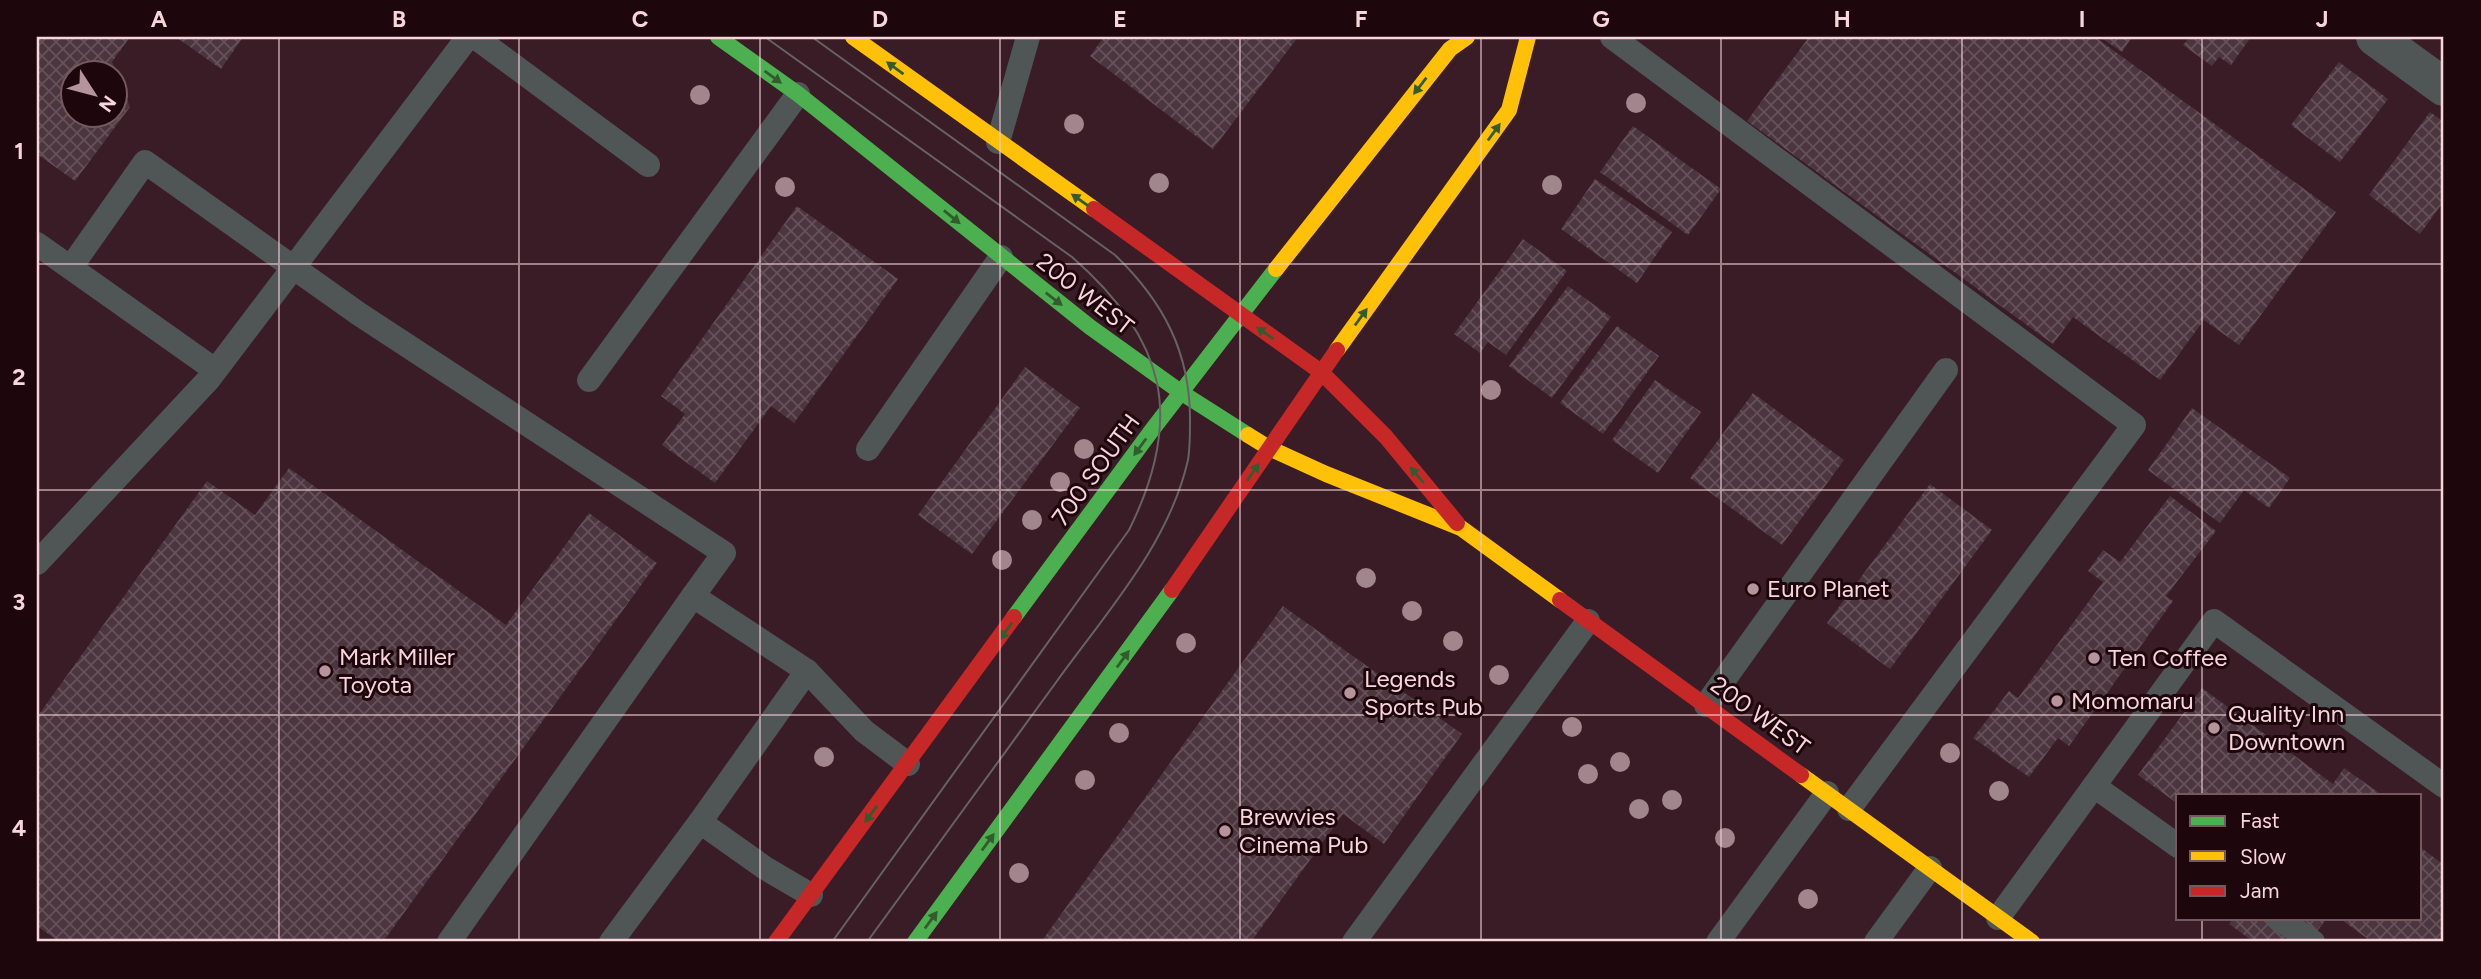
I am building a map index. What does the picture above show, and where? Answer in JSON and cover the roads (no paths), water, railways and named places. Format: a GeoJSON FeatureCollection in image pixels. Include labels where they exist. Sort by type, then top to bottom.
{"type":"FeatureCollection","features":[{"type":"Feature","properties":{"kind":"street","name":"200 WEST"},"geometry":{"type":"LineString","coordinates":[[718,37],[798,94],[1090,327],[1182,393],[1269,448],[1461,528]]}},
{"type":"Feature","properties":{"kind":"street","name":"200 WEST"},"geometry":{"type":"LineString","coordinates":[[853,37],[1321,372],[1385,437],[1461,528],[2032,942]]}},
{"type":"Feature","properties":{"kind":"street","name":"700 SOUTH"},"geometry":{"type":"LineString","coordinates":[[776,942],[1239,315],[1450,48],[1467,37]]}},
{"type":"Feature","properties":{"kind":"street"},"geometry":{"type":"LineString","coordinates":[[915,942],[1156,613],[1321,372],[1509,110],[1528,37]]}},
{"type":"Feature","properties":{"kind":"street"},"geometry":{"type":"LineString","coordinates":[[2375,37],[2444,87]]}},
{"type":"Feature","properties":{"kind":"lane"},"geometry":{"type":"LineString","coordinates":[[37,563],[215,370],[468,37]]}},
{"type":"Feature","properties":{"kind":"lane"},"geometry":{"type":"LineString","coordinates":[[475,37],[648,165]]}},
{"type":"Feature","properties":{"kind":"lane"},"geometry":{"type":"LineString","coordinates":[[998,142],[1028,37]]}},
{"type":"Feature","properties":{"kind":"lane"},"geometry":{"type":"LineString","coordinates":[[1612,37],[2134,425],[1849,809]]}},
{"type":"Feature","properties":{"kind":"lane"},"geometry":{"type":"LineString","coordinates":[[589,380],[798,94]]}},
{"type":"Feature","properties":{"kind":"lane"},"geometry":{"type":"LineString","coordinates":[[71,267],[145,162],[359,314],[724,553],[449,942]]}},
{"type":"Feature","properties":{"kind":"lane"},"geometry":{"type":"LineString","coordinates":[[37,244],[215,370]]}},
{"type":"Feature","properties":{"kind":"lane"},"geometry":{"type":"LineString","coordinates":[[868,449],[1001,257]]}},
{"type":"Feature","properties":{"kind":"lane"},"geometry":{"type":"LineString","coordinates":[[1706,705],[1946,370]]}},
{"type":"Feature","properties":{"kind":"lane"},"geometry":{"type":"LineString","coordinates":[[693,596],[807,671],[864,731],[908,764]]}},
{"type":"Feature","properties":{"kind":"lane"},"geometry":{"type":"LineString","coordinates":[[1354,942],[1588,621]]}},
{"type":"Feature","properties":{"kind":"lane"},"geometry":{"type":"LineString","coordinates":[[1998,918],[2214,621],[2444,786]]}},
{"type":"Feature","properties":{"kind":"lane"},"geometry":{"type":"LineString","coordinates":[[611,942],[807,671]]}},
{"type":"Feature","properties":{"kind":"lane"},"geometry":{"type":"LineString","coordinates":[[2094,786],[2176,845]]}},
{"type":"Feature","properties":{"kind":"lane"},"geometry":{"type":"LineString","coordinates":[[1718,942],[1826,793]]}},
{"type":"Feature","properties":{"kind":"lane"},"geometry":{"type":"LineString","coordinates":[[700,822],[765,868],[811,895]]}},
{"type":"Feature","properties":{"kind":"lane"},"geometry":{"type":"LineString","coordinates":[[1876,942],[1930,868]]}},
{"type":"Feature","properties":{"kind":"lane"},"geometry":{"type":"LineString","coordinates":[[2281,920],[2313,942]]}},
{"type":"Feature","properties":{"kind":"tram line"},"geometry":{"type":"LineString","coordinates":[[765,37],[1072,257],[1104,288],[1128,318],[1146,350],[1157,382],[1160,416],[1157,451],[1146,489],[1129,530],[832,942]]}},
{"type":"Feature","properties":{"kind":"tram line"},"geometry":{"type":"LineString","coordinates":[[812,37],[1115,255],[1148,291],[1161,311],[1180,352],[1189,398],[1188,460],[1179,491],[1151,549],[1115,603],[867,942]]}},
{"type":"Feature","properties":{"kind":"place","name":"Euro Planet"},"geometry":{"type":"Point","coordinates":[1753,589]}},
{"type":"Feature","properties":{"kind":"place","name":"Ten Coffee"},"geometry":{"type":"Point","coordinates":[2094,658]}},
{"type":"Feature","properties":{"kind":"place","name":"Mark Miller Toyota"},"geometry":{"type":"Point","coordinates":[325,671]}},
{"type":"Feature","properties":{"kind":"place","name":"Legends Sports Pub"},"geometry":{"type":"Point","coordinates":[1350,693]}},
{"type":"Feature","properties":{"kind":"place","name":"Momomaru"},"geometry":{"type":"Point","coordinates":[2057,701]}},
{"type":"Feature","properties":{"kind":"place","name":"Quality Inn Downtown"},"geometry":{"type":"Point","coordinates":[2214,728]}},
{"type":"Feature","properties":{"kind":"place","name":"Brewvies Cinema Pub"},"geometry":{"type":"Point","coordinates":[1225,831]}}]}
